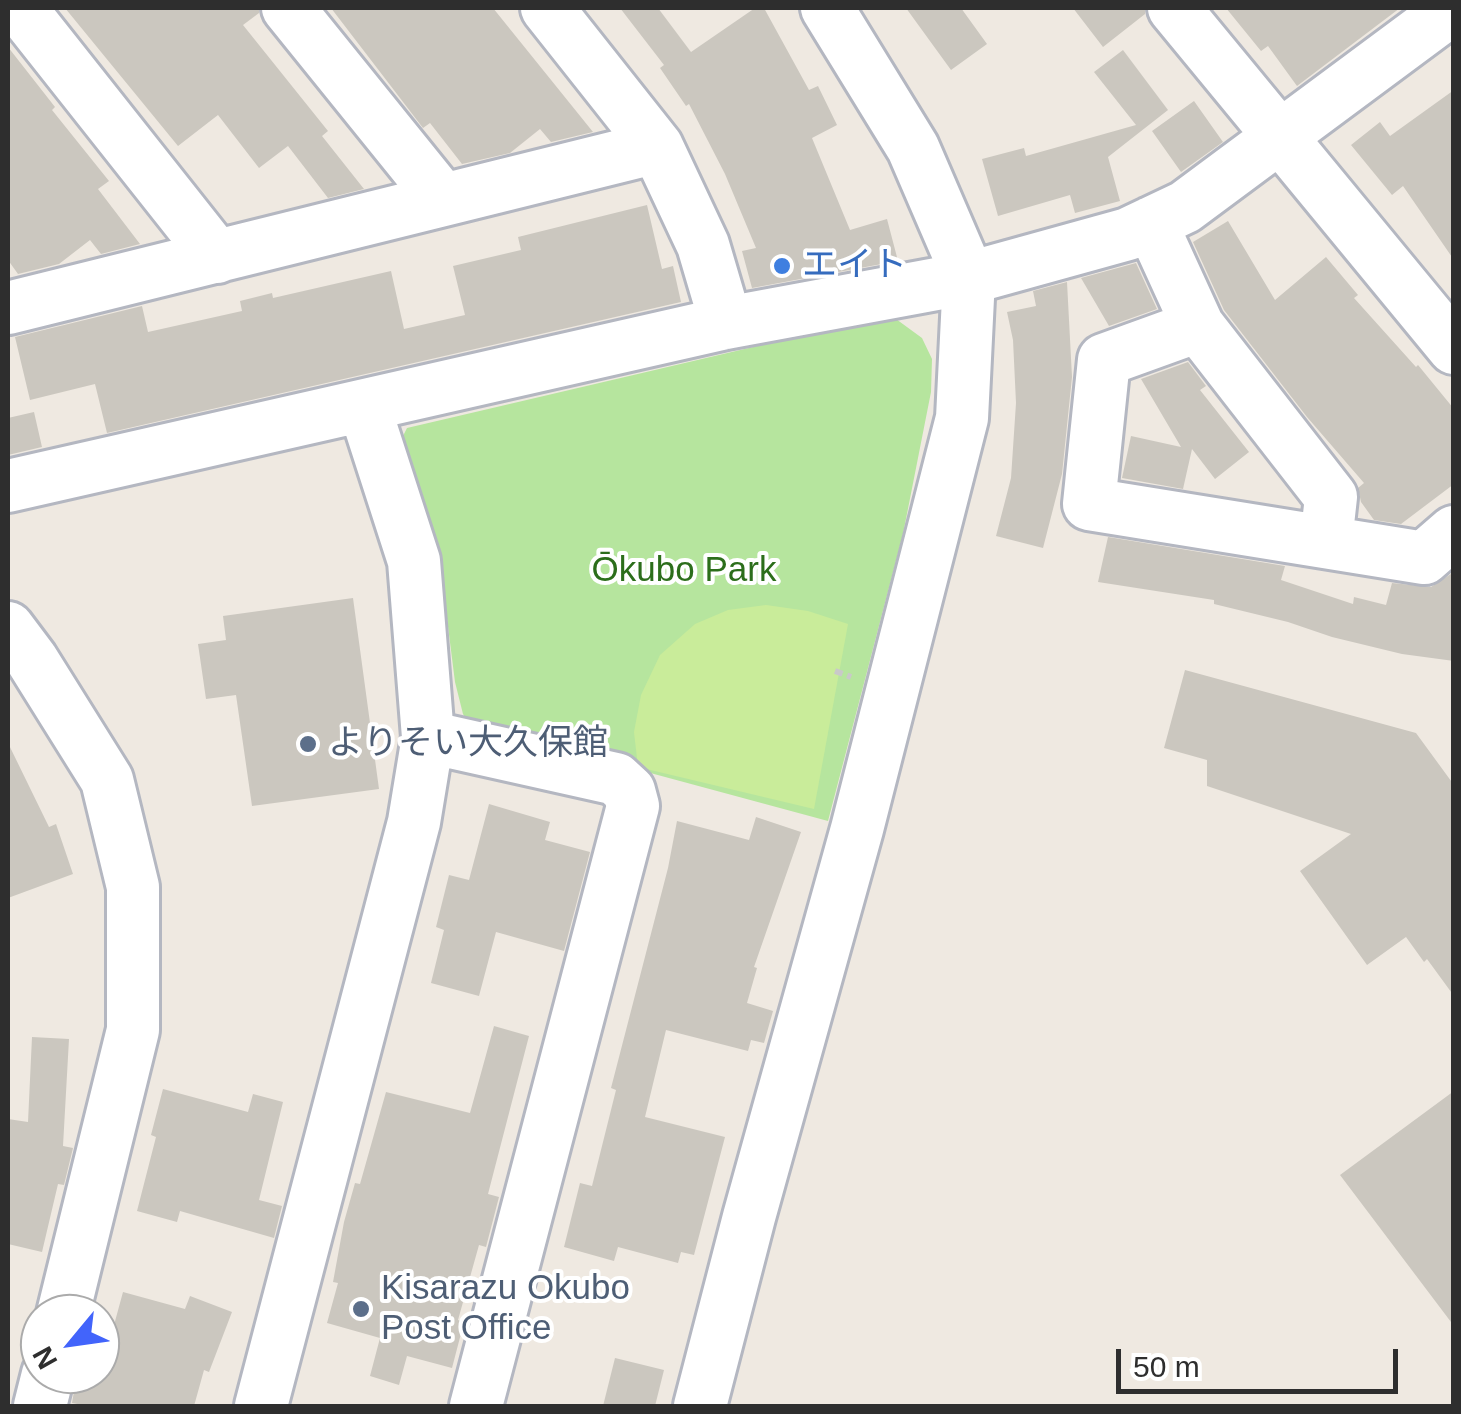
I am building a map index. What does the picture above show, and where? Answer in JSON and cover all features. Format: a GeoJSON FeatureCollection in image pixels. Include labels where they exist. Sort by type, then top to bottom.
{"type":"FeatureCollection","features":[{"type":"Feature","properties":{"kind":"street"},"geometry":{"type":"LineString","coordinates":[[20,8],[217,256]]}},
{"type":"Feature","properties":{"kind":"street"},"geometry":{"type":"LineString","coordinates":[[288,8],[443,200]]}},
{"type":"Feature","properties":{"kind":"street"},"geometry":{"type":"LineString","coordinates":[[547,8],[658,147],[704,246],[726,323]]}},
{"type":"Feature","properties":{"kind":"street"},"geometry":{"type":"LineString","coordinates":[[700,1406],[857,829],[962,418],[969,278],[913,148],[827,8]]}},
{"type":"Feature","properties":{"kind":"street"},"geometry":{"type":"LineString","coordinates":[[1174,8],[1454,348]]}},
{"type":"Feature","properties":{"kind":"street"},"geometry":{"type":"LineString","coordinates":[[8,486],[726,323],[969,278],[1082,249],[1185,207],[1445,16]]}},
{"type":"Feature","properties":{"kind":"street"},"geometry":{"type":"LineString","coordinates":[[8,308],[658,147]]}},
{"type":"Feature","properties":{"kind":"street"},"geometry":{"type":"LineString","coordinates":[[1151,223],[1198,326],[1332,497],[1326,542]]}},
{"type":"Feature","properties":{"kind":"street"},"geometry":{"type":"LineString","coordinates":[[1198,326],[1104,360],[1089,504],[1424,558],[1454,532]]}},
{"type":"Feature","properties":{"kind":"street"},"geometry":{"type":"LineString","coordinates":[[261,1406],[414,822],[428,737],[414,562],[364,406]]}},
{"type":"Feature","properties":{"kind":"street"},"geometry":{"type":"LineString","coordinates":[[8,628],[107,780],[133,886],[133,1030],[68,1294]]}},
{"type":"Feature","properties":{"kind":"street"},"geometry":{"type":"LineString","coordinates":[[428,737],[616,779],[629,791],[632,806],[476,1406]]}},
{"type":"Feature","properties":{"kind":"green space","name":"Ōkubo Park"},"geometry":{"type":"Polygon","coordinates":[[[877,318],[896,319],[922,338],[932,359],[931,392],[903,534],[828,821],[469,724],[455,682],[442,579],[400,442],[407,428],[877,318]]]}},
{"type":"Feature","properties":{"kind":"green space"},"geometry":{"type":"Polygon","coordinates":[[[766,605],[808,611],[848,624],[814,809],[638,767],[634,732],[641,695],[660,655],[695,624],[728,610],[766,605]]]}},
{"type":"Feature","properties":{"kind":"building"},"geometry":{"type":"Polygon","coordinates":[[[65,8],[259,8],[259,13],[243,25],[328,131],[322,136],[364,189],[328,198],[288,146],[259,168],[218,115],[178,146],[65,8]]]}},
{"type":"Feature","properties":{"kind":"building"},"geometry":{"type":"Polygon","coordinates":[[[331,8],[493,8],[593,132],[551,142],[540,129],[510,153],[462,164],[430,123],[423,128],[331,8]]]}},
{"type":"Feature","properties":{"kind":"building"},"geometry":{"type":"Polygon","coordinates":[[[620,8],[658,8],[691,52],[755,8],[764,8],[809,90],[818,86],[837,125],[812,138],[850,230],[887,219],[898,261],[752,288],[742,251],[756,248],[725,174],[689,104],[686,106],[660,68],[664,65],[620,8]]]}},
{"type":"Feature","properties":{"kind":"building"},"geometry":{"type":"Polygon","coordinates":[[[906,8],[961,8],[987,44],[951,70],[906,8]]]}},
{"type":"Feature","properties":{"kind":"building"},"geometry":{"type":"Polygon","coordinates":[[[1073,8],[1145,8],[1145,14],[1103,47],[1073,8]]]}},
{"type":"Feature","properties":{"kind":"building"},"geometry":{"type":"Polygon","coordinates":[[[1226,8],[1400,8],[1297,86],[1268,46],[1261,51],[1226,8]]]}},
{"type":"Feature","properties":{"kind":"building"},"geometry":{"type":"Polygon","coordinates":[[[8,47],[109,181],[98,189],[140,244],[101,254],[90,240],[59,264],[18,274],[8,260],[8,47]]]}},
{"type":"Feature","properties":{"kind":"building"},"geometry":{"type":"Polygon","coordinates":[[[1123,50],[1168,110],[1108,157],[1120,201],[1075,213],[1070,195],[998,216],[982,159],[1024,148],[1026,156],[1136,125],[1094,72],[1123,50]]]}},
{"type":"Feature","properties":{"kind":"building"},"geometry":{"type":"Polygon","coordinates":[[[1454,90],[1454,260],[1403,186],[1392,195],[1351,145],[1380,122],[1390,136],[1454,90]]]}},
{"type":"Feature","properties":{"kind":"building"},"geometry":{"type":"Polygon","coordinates":[[[1194,101],[1223,142],[1181,172],[1152,131],[1194,101]]]}},
{"type":"Feature","properties":{"kind":"building"},"geometry":{"type":"Polygon","coordinates":[[[647,205],[662,269],[673,266],[681,302],[107,433],[95,384],[30,400],[15,337],[142,306],[148,332],[242,311],[240,301],[272,293],[273,298],[391,271],[404,329],[465,315],[453,266],[521,250],[518,237],[647,205]]]}},
{"type":"Feature","properties":{"kind":"building"},"geometry":{"type":"Polygon","coordinates":[[[1228,221],[1275,300],[1326,257],[1358,295],[1354,298],[1454,409],[1454,484],[1401,524],[1374,520],[1361,502],[1358,488],[1364,483],[1224,310],[1193,242],[1228,221]]]}},
{"type":"Feature","properties":{"kind":"building"},"geometry":{"type":"Polygon","coordinates":[[[1136,263],[1157,309],[1109,326],[1081,278],[1136,263]]]}},
{"type":"Feature","properties":{"kind":"building"},"geometry":{"type":"Polygon","coordinates":[[[1067,282],[1072,377],[1062,474],[1043,548],[996,536],[1011,478],[1016,403],[1013,340],[1007,312],[1036,306],[1033,291],[1067,282]]]}},
{"type":"Feature","properties":{"kind":"building"},"geometry":{"type":"Polygon","coordinates":[[[1188,362],[1206,386],[1200,390],[1249,452],[1215,479],[1192,449],[1183,489],[1122,478],[1131,436],[1181,447],[1141,379],[1188,362]]]}},
{"type":"Feature","properties":{"kind":"building"},"geometry":{"type":"Polygon","coordinates":[[[34,412],[42,447],[8,455],[8,418],[34,412]]]}},
{"type":"Feature","properties":{"kind":"building"},"geometry":{"type":"Polygon","coordinates":[[[1108,537],[1285,566],[1281,580],[1353,604],[1354,597],[1386,605],[1392,583],[1431,587],[1454,572],[1454,661],[1402,654],[1332,637],[1214,604],[1214,600],[1098,582],[1108,537]]]}},
{"type":"Feature","properties":{"kind":"building","name":"よりそい大久保館"},"geometry":{"type":"Polygon","coordinates":[[[353,598],[379,789],[252,806],[236,695],[206,699],[198,644],[226,640],[223,616],[353,598]]]}},
{"type":"Feature","properties":{"kind":"building"},"geometry":{"type":"Polygon","coordinates":[[[1185,670],[1416,733],[1454,785],[1454,996],[1406,937],[1367,965],[1300,871],[1351,834],[1207,786],[1207,760],[1164,748],[1185,670]]]}},
{"type":"Feature","properties":{"kind":"building"},"geometry":{"type":"Polygon","coordinates":[[[8,743],[49,827],[56,824],[73,874],[8,898],[8,743]]]}},
{"type":"Feature","properties":{"kind":"building"},"geometry":{"type":"Polygon","coordinates":[[[489,804],[550,822],[545,840],[590,852],[564,951],[496,932],[479,996],[431,983],[444,930],[436,927],[449,875],[469,880],[489,804]]]}},
{"type":"Feature","properties":{"kind":"building"},"geometry":{"type":"Polygon","coordinates":[[[756,817],[801,832],[754,967],[757,968],[747,1003],[773,1011],[764,1043],[751,1040],[748,1051],[666,1030],[645,1117],[725,1137],[694,1255],[681,1252],[678,1263],[618,1247],[614,1261],[564,1247],[580,1183],[592,1186],[616,1090],[611,1088],[677,821],[749,840],[756,817]]]}},
{"type":"Feature","properties":{"kind":"building"},"geometry":{"type":"Polygon","coordinates":[[[494,1026],[529,1036],[488,1194],[499,1197],[486,1247],[479,1245],[458,1320],[464,1322],[452,1368],[407,1356],[399,1385],[370,1376],[380,1338],[327,1323],[338,1283],[333,1282],[344,1222],[355,1183],[360,1184],[386,1092],[470,1113],[494,1026]]]}},
{"type":"Feature","properties":{"kind":"building"},"geometry":{"type":"Polygon","coordinates":[[[32,1037],[69,1039],[63,1146],[73,1148],[64,1185],[58,1184],[42,1252],[8,1244],[8,1119],[28,1122],[32,1037]]]}},
{"type":"Feature","properties":{"kind":"building"},"geometry":{"type":"Polygon","coordinates":[[[163,1089],[248,1112],[253,1094],[283,1102],[259,1200],[282,1206],[274,1238],[180,1211],[177,1222],[137,1211],[156,1137],[151,1135],[163,1089]]]}},
{"type":"Feature","properties":{"kind":"building"},"geometry":{"type":"Polygon","coordinates":[[[1454,1091],[1454,1326],[1340,1175],[1454,1091]]]}},
{"type":"Feature","properties":{"kind":"building"},"geometry":{"type":"Polygon","coordinates":[[[123,1292],[185,1309],[190,1296],[232,1312],[209,1372],[204,1370],[194,1406],[72,1403],[74,1394],[120,1394],[123,1292]]]}},
{"type":"Feature","properties":{"kind":"building"},"geometry":{"type":"Polygon","coordinates":[[[615,1358],[664,1370],[655,1406],[603,1406],[615,1358]]]}},
{"type":"Feature","properties":{"kind":"place","name":"エイト"},"geometry":{"type":"Point","coordinates":[782,266]}},
{"type":"Feature","properties":{"kind":"place","name":"よりそい大久保館"},"geometry":{"type":"Point","coordinates":[308,744]}},
{"type":"Feature","properties":{"kind":"place","name":"Kisarazu Okubo Post Office"},"geometry":{"type":"Point","coordinates":[361,1309]}}]}
